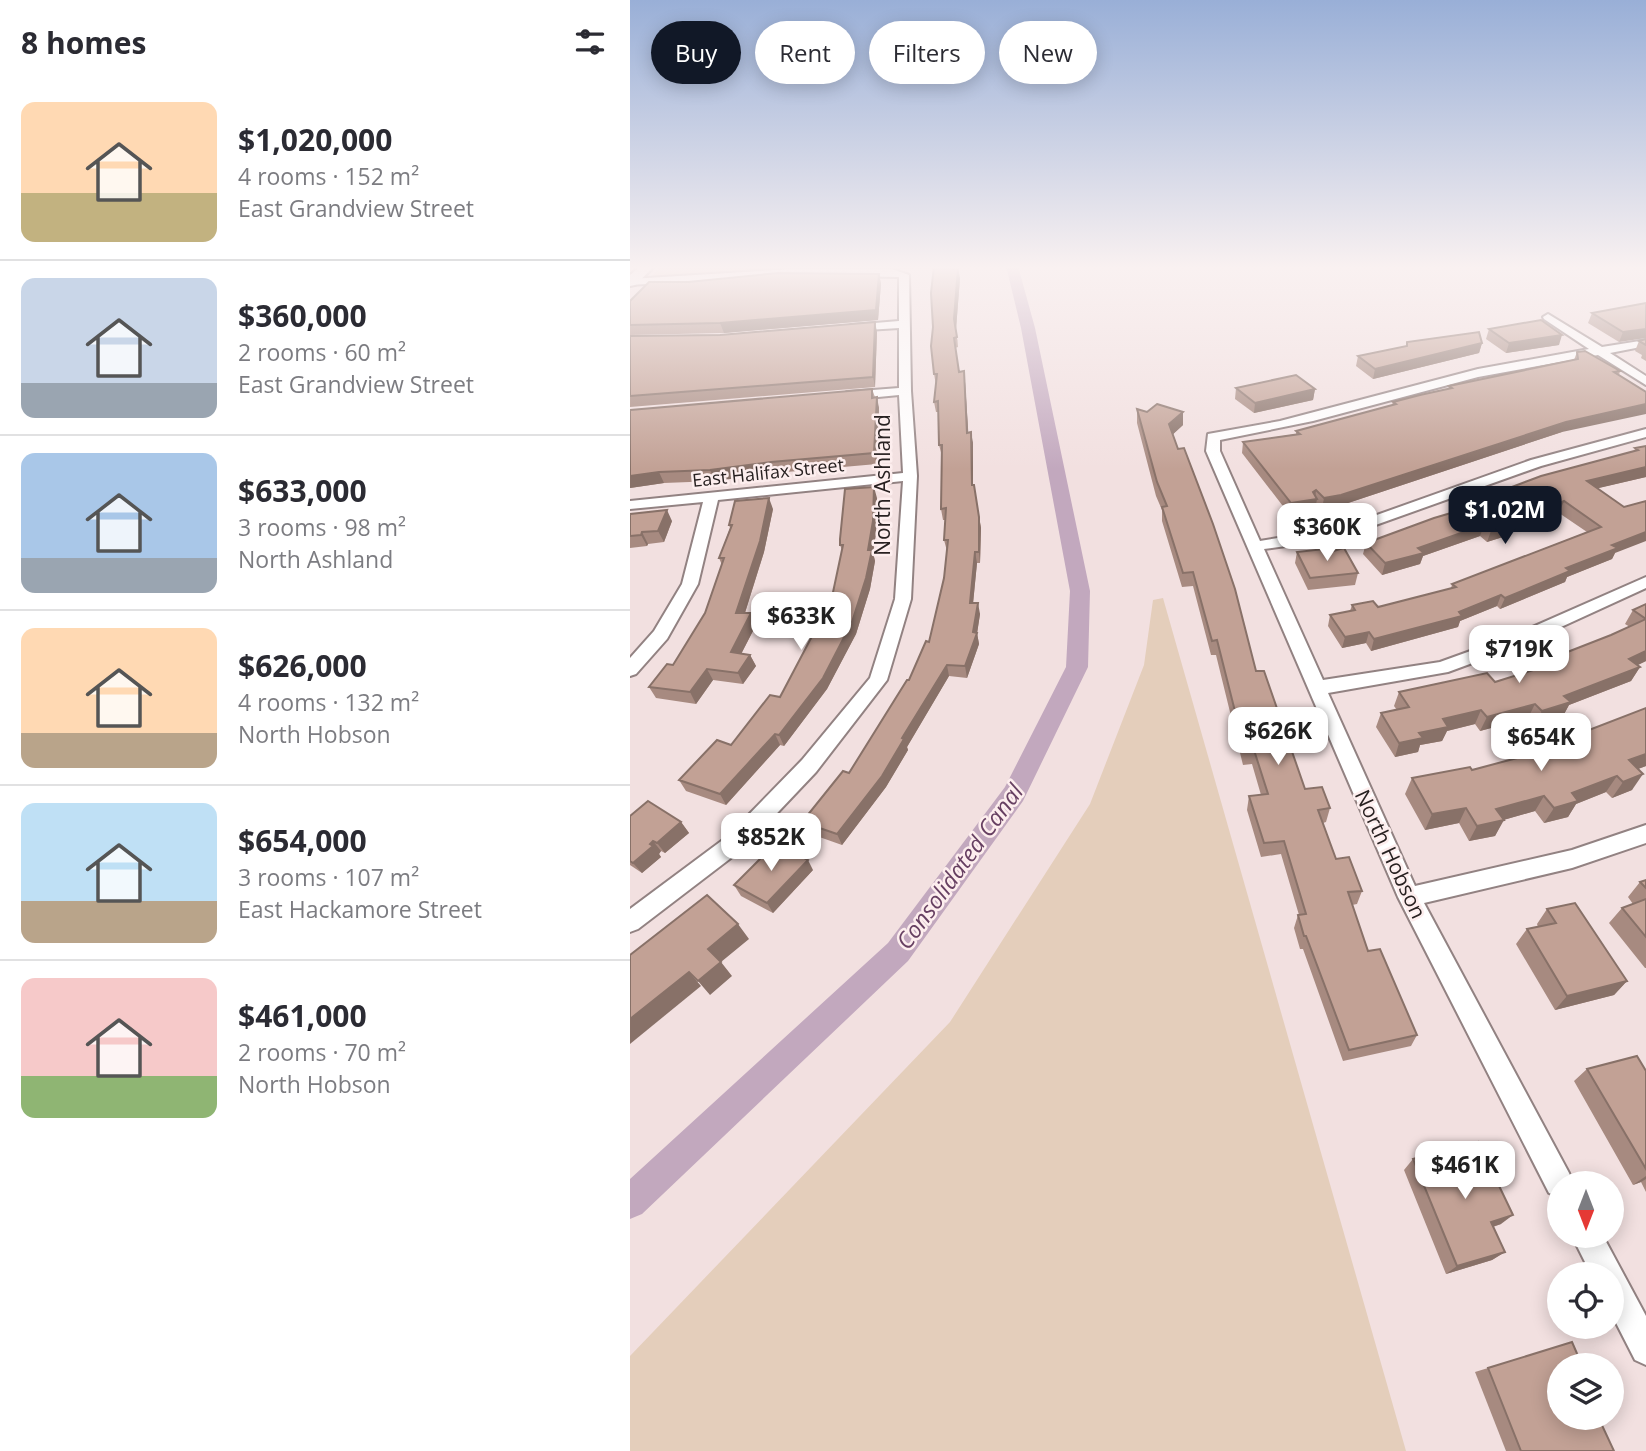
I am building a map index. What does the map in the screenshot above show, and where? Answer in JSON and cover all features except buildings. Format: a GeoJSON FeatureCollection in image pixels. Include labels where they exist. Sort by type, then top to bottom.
{"type":"FeatureCollection","features":[{"type":"Feature","properties":{"kind":"street","name":"North Ashland"},"geometry":{"type":"LineString","coordinates":[[630,922],[736,842],[809,766],[878,680],[903,599],[910,476],[905,334]]}},
{"type":"Feature","properties":{"kind":"street"},"geometry":{"type":"LineString","coordinates":[[1572,334],[1646,381]]}},
{"type":"Feature","properties":{"kind":"street"},"geometry":{"type":"LineString","coordinates":[[1598,352],[1646,343]]}},
{"type":"Feature","properties":{"kind":"street","name":"North Hobson"},"geometry":{"type":"LineString","coordinates":[[1553,1171],[1409,897],[1213,451],[1213,437],[1263,431],[1478,373],[1598,352]]}},
{"type":"Feature","properties":{"kind":"street"},"geometry":{"type":"LineString","coordinates":[[839,397],[905,391]]}},
{"type":"Feature","properties":{"kind":"street"},"geometry":{"type":"LineString","coordinates":[[1255,546],[1315,537],[1365,524],[1536,463],[1646,433]]}},
{"type":"Feature","properties":{"kind":"street","name":"East Halifax Street"},"geometry":{"type":"LineString","coordinates":[[630,505],[910,476]]}},
{"type":"Feature","properties":{"kind":"street"},"geometry":{"type":"LineString","coordinates":[[630,670],[661,635],[690,584],[711,498]]}},
{"type":"Feature","properties":{"kind":"street"},"geometry":{"type":"LineString","coordinates":[[1316,688],[1442,668],[1518,640],[1646,582]]}},
{"type":"Feature","properties":{"kind":"street"},"geometry":{"type":"LineString","coordinates":[[1409,897],[1572,859],[1646,834]]}},
{"type":"Feature","properties":{"kind":"street"},"geometry":{"type":"LineString","coordinates":[[1624,1306],[1646,1349]]}},
{"type":"Feature","properties":{"kind":"shaded area"},"geometry":{"type":"Polygon","coordinates":[[[1163,598],[1406,1451],[630,1451],[630,1356],[950,1022],[1090,804],[1144,665],[1153,600],[1163,598]]]}},
{"type":"Feature","properties":{"kind":"waterway","name":"Consolidated Canal"},"geometry":{"type":"LineString","coordinates":[[630,1202],[898,952],[1014,794],[1077,667],[1080,591],[1029,334]]}}]}
